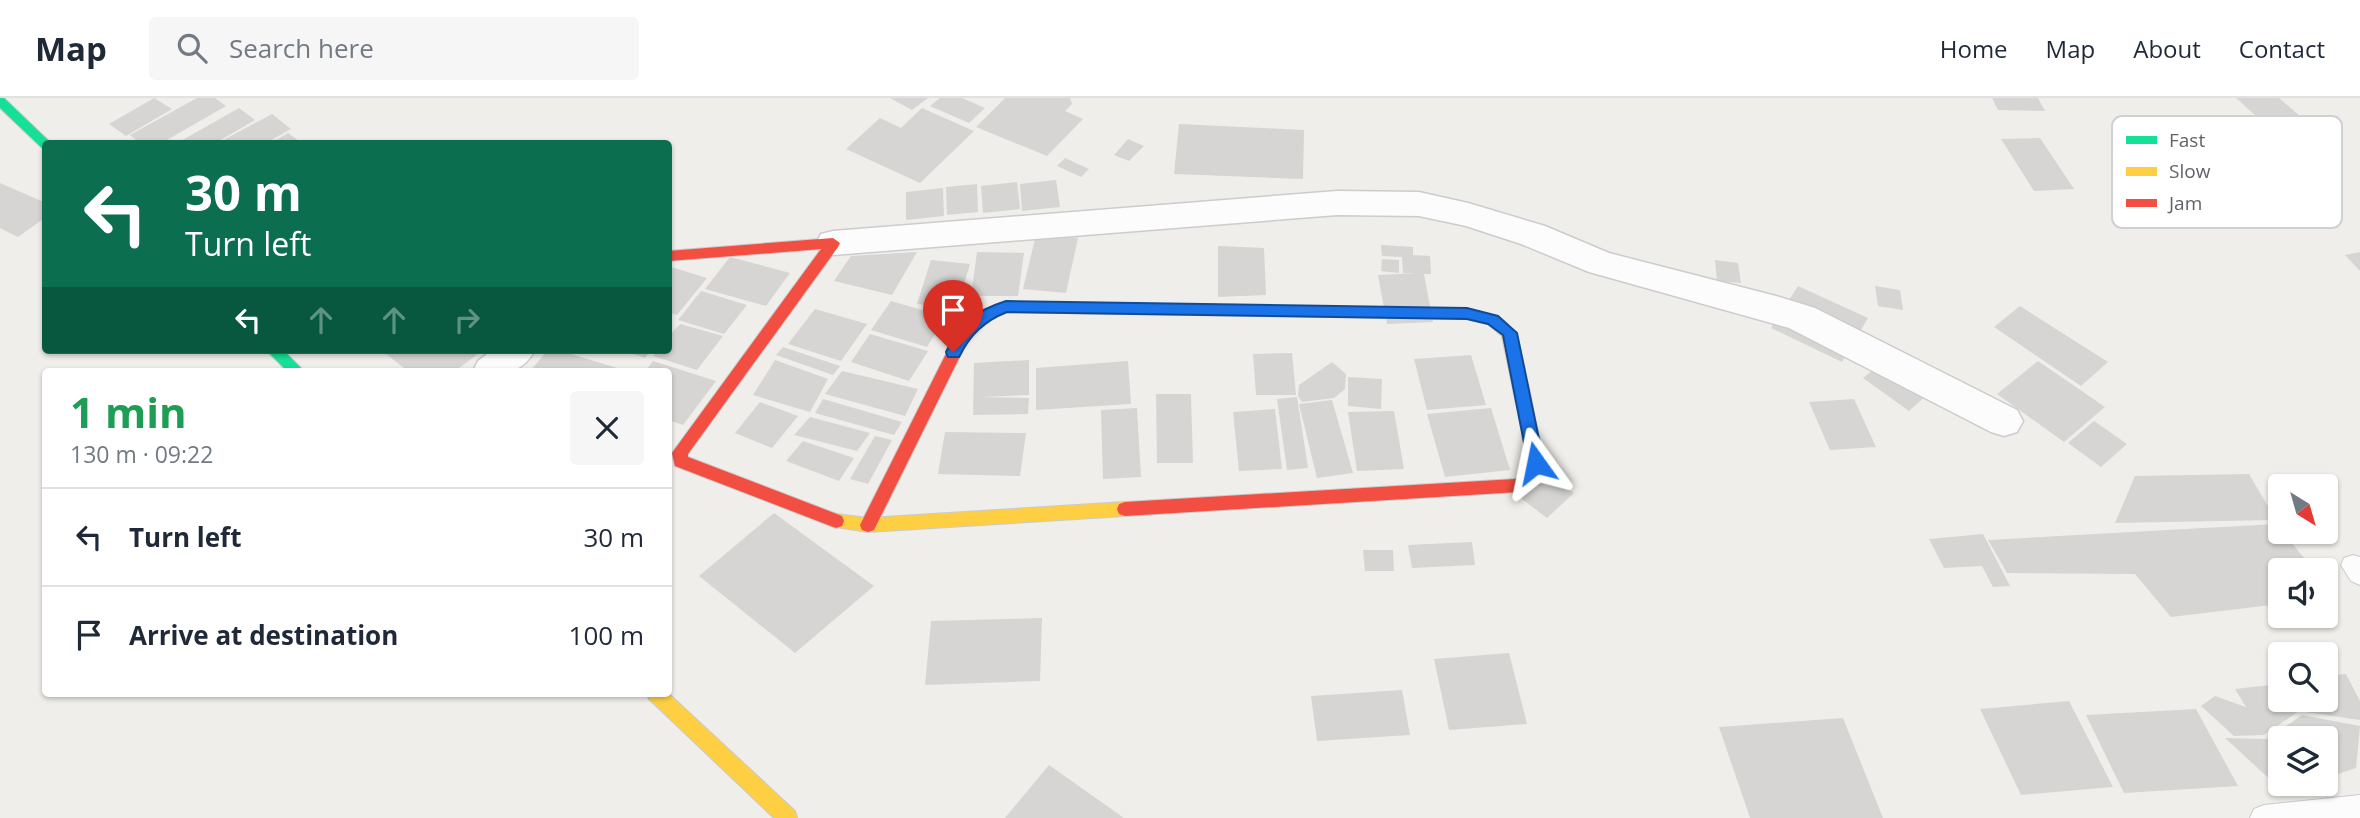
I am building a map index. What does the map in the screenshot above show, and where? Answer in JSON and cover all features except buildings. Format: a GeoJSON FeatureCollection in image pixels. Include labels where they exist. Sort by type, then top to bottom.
{"type":"FeatureCollection","features":[{"type":"Feature","properties":{"kind":"street"},"geometry":{"type":"LineString","coordinates":[[0,102],[42,140]]}},
{"type":"Feature","properties":{"kind":"street"},"geometry":{"type":"LineString","coordinates":[[672,256],[1337,203],[1419,204],[1532,234],[1601,263],[1801,318],[2004,421]]}},
{"type":"Feature","properties":{"kind":"street"},"geometry":{"type":"LineString","coordinates":[[834,243],[680,453],[681,461],[828,520],[868,525],[1517,485],[1531,477],[1536,463],[1509,333],[1492,320],[1467,314],[1006,307],[987,314],[963,334],[868,525]]}},
{"type":"Feature","properties":{"kind":"street"},"geometry":{"type":"LineString","coordinates":[[278,354],[294,368]]}},
{"type":"Feature","properties":{"kind":"street"},"geometry":{"type":"LineString","coordinates":[[495,368],[512,354]]}},
{"type":"Feature","properties":{"kind":"street"},"geometry":{"type":"LineString","coordinates":[[659,697],[788,818]]}},
{"type":"Feature","properties":{"kind":"lane"},"geometry":{"type":"LineString","coordinates":[[2264,818],[2360,808]]}},
{"type":"Feature","properties":{"kind":"traffic: fast"},"geometry":{"type":"LineString","coordinates":[[0,101],[42,140]]}},
{"type":"Feature","properties":{"kind":"traffic: fast"},"geometry":{"type":"LineString","coordinates":[[278,354],[294,368]]}},
{"type":"Feature","properties":{"kind":"traffic: slow"},"geometry":{"type":"LineString","coordinates":[[1126,309],[1467,314],[1492,320],[1509,333],[1520,384]]}},
{"type":"Feature","properties":{"kind":"traffic: slow"},"geometry":{"type":"LineString","coordinates":[[836,521],[868,525],[1125,509]]}},
{"type":"Feature","properties":{"kind":"traffic: slow"},"geometry":{"type":"LineString","coordinates":[[659,697],[788,818]]}},
{"type":"Feature","properties":{"kind":"traffic: jam"},"geometry":{"type":"LineString","coordinates":[[672,256],[833,243],[680,453],[681,461],[836,521]]}},
{"type":"Feature","properties":{"kind":"traffic: jam"},"geometry":{"type":"LineString","coordinates":[[868,525],[963,334],[987,314],[1006,307],[1126,309]]}},
{"type":"Feature","properties":{"kind":"traffic: jam"},"geometry":{"type":"LineString","coordinates":[[1125,509],[1518,485],[1531,477],[1536,462],[1520,384]]}},
{"type":"Feature","properties":{"kind":"route"},"geometry":{"type":"LineString","coordinates":[[953,352],[963,334],[987,314],[1006,307],[1467,314],[1492,320],[1509,333],[1536,463]]}}]}
